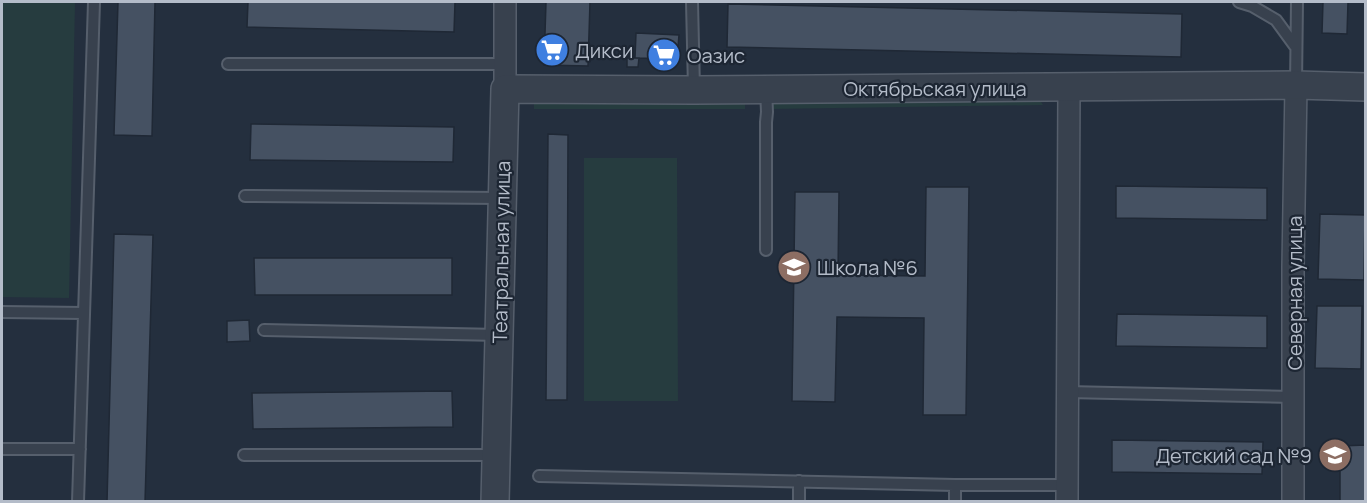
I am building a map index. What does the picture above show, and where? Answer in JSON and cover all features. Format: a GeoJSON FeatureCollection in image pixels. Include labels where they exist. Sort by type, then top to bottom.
{"type":"FeatureCollection","features":[{"type":"Feature","properties":{"kind":"street","name":"Театральная улица"},"geometry":{"type":"LineString","coordinates":[[495,501],[505,2]]}},
{"type":"Feature","properties":{"kind":"street","name":"Октябрьская улица"},"geometry":{"type":"LineString","coordinates":[[505,77],[694,90],[1296,85],[1365,87]]}},
{"type":"Feature","properties":{"kind":"street","name":"Северная улица"},"geometry":{"type":"LineString","coordinates":[[1293,501],[1296,85]]}},
{"type":"Feature","properties":{"kind":"street"},"geometry":{"type":"LineString","coordinates":[[1067,493],[1069,88]]}},
{"type":"Feature","properties":{"kind":"lane"},"geometry":{"type":"LineString","coordinates":[[78,501],[94,2]]}},
{"type":"Feature","properties":{"kind":"lane"},"geometry":{"type":"LineString","coordinates":[[692,2],[694,90]]}},
{"type":"Feature","properties":{"kind":"lane"},"geometry":{"type":"LineString","coordinates":[[1239,2],[1252,6],[1276,20],[1295,46]]}},
{"type":"Feature","properties":{"kind":"lane"},"geometry":{"type":"LineString","coordinates":[[1296,85],[1297,2]]}},
{"type":"Feature","properties":{"kind":"lane"},"geometry":{"type":"LineString","coordinates":[[228,64],[505,77]]}},
{"type":"Feature","properties":{"kind":"lane"},"geometry":{"type":"LineString","coordinates":[[766,89],[766,250]]}},
{"type":"Feature","properties":{"kind":"lane"},"geometry":{"type":"LineString","coordinates":[[245,196],[502,198]]}},
{"type":"Feature","properties":{"kind":"lane"},"geometry":{"type":"LineString","coordinates":[[2,312],[84,313]]}},
{"type":"Feature","properties":{"kind":"lane"},"geometry":{"type":"LineString","coordinates":[[264,330],[499,335]]}},
{"type":"Feature","properties":{"kind":"lane"},"geometry":{"type":"LineString","coordinates":[[1067,392],[1294,397]]}},
{"type":"Feature","properties":{"kind":"lane"},"geometry":{"type":"LineString","coordinates":[[2,449],[80,449]]}},
{"type":"Feature","properties":{"kind":"lane"},"geometry":{"type":"LineString","coordinates":[[244,455],[496,455]]}},
{"type":"Feature","properties":{"kind":"lane"},"geometry":{"type":"LineString","coordinates":[[539,476],[955,485],[1067,493]]}},
{"type":"Feature","properties":{"kind":"lane"},"geometry":{"type":"LineString","coordinates":[[799,481],[799,501]]}},
{"type":"Feature","properties":{"kind":"lane"},"geometry":{"type":"LineString","coordinates":[[955,485],[955,501]]}},
{"type":"Feature","properties":{"kind":"green space"},"geometry":{"type":"Polygon","coordinates":[[[2,2],[75,2],[69,298],[2,297],[2,2]]]}},
{"type":"Feature","properties":{"kind":"green space"},"geometry":{"type":"Polygon","coordinates":[[[1038,97],[1043,105],[770,109],[770,104],[776,99],[1038,97]]]}},
{"type":"Feature","properties":{"kind":"green space"},"geometry":{"type":"Polygon","coordinates":[[[745,100],[745,109],[534,109],[534,104],[745,100]]]}},
{"type":"Feature","properties":{"kind":"green space"},"geometry":{"type":"Polygon","coordinates":[[[584,158],[677,158],[678,401],[584,401],[584,158]]]}},
{"type":"Feature","properties":{"kind":"building"},"geometry":{"type":"Polygon","coordinates":[[[118,2],[155,2],[152,136],[114,135],[118,2]]]}},
{"type":"Feature","properties":{"kind":"building"},"geometry":{"type":"Polygon","coordinates":[[[248,2],[455,2],[454,32],[247,27],[248,2]]]}},
{"type":"Feature","properties":{"kind":"building"},"geometry":{"type":"Polygon","coordinates":[[[546,2],[590,2],[588,66],[544,65],[546,2]]]}},
{"type":"Feature","properties":{"kind":"building"},"geometry":{"type":"Polygon","coordinates":[[[1323,2],[1348,2],[1347,34],[1322,33],[1323,2]]]}},
{"type":"Feature","properties":{"kind":"building"},"geometry":{"type":"Polygon","coordinates":[[[728,4],[1182,14],[1181,57],[727,47],[728,4]]]}},
{"type":"Feature","properties":{"kind":"building"},"geometry":{"type":"Polygon","coordinates":[[[636,33],[679,35],[677,59],[635,58],[636,33]]]}},
{"type":"Feature","properties":{"kind":"building"},"geometry":{"type":"Polygon","coordinates":[[[627,58],[639,58],[638,67],[627,67],[627,58]]]}},
{"type":"Feature","properties":{"kind":"building"},"geometry":{"type":"Polygon","coordinates":[[[251,124],[454,127],[453,162],[250,160],[251,124]]]}},
{"type":"Feature","properties":{"kind":"building"},"geometry":{"type":"Polygon","coordinates":[[[548,134],[568,135],[567,400],[546,400],[548,134]]]}},
{"type":"Feature","properties":{"kind":"building"},"geometry":{"type":"Polygon","coordinates":[[[1116,186],[1267,188],[1267,220],[1116,218],[1116,186]]]}},
{"type":"Feature","properties":{"kind":"building"},"geometry":{"type":"Polygon","coordinates":[[[926,187],[969,187],[966,415],[923,415],[924,318],[837,317],[835,402],[792,401],[795,192],[839,192],[838,275],[925,276],[926,187]]]}},
{"type":"Feature","properties":{"kind":"building"},"geometry":{"type":"Polygon","coordinates":[[[1320,214],[1365,215],[1364,280],[1318,279],[1320,214]]]}},
{"type":"Feature","properties":{"kind":"building"},"geometry":{"type":"Polygon","coordinates":[[[114,234],[153,235],[145,502],[107,502],[114,234]]]}},
{"type":"Feature","properties":{"kind":"building"},"geometry":{"type":"Polygon","coordinates":[[[254,258],[452,258],[452,295],[255,295],[254,258]]]}},
{"type":"Feature","properties":{"kind":"building"},"geometry":{"type":"Polygon","coordinates":[[[1317,306],[1362,306],[1361,369],[1315,368],[1317,306]]]}},
{"type":"Feature","properties":{"kind":"building"},"geometry":{"type":"Polygon","coordinates":[[[1117,314],[1267,316],[1267,348],[1116,346],[1117,314]]]}},
{"type":"Feature","properties":{"kind":"building"},"geometry":{"type":"Polygon","coordinates":[[[249,320],[250,341],[227,342],[227,321],[249,320]]]}},
{"type":"Feature","properties":{"kind":"building"},"geometry":{"type":"Polygon","coordinates":[[[452,391],[453,427],[253,429],[252,393],[452,391]]]}},
{"type":"Feature","properties":{"kind":"building"},"geometry":{"type":"Polygon","coordinates":[[[1112,440],[1263,442],[1262,474],[1112,472],[1112,440]]]}},
{"type":"Feature","properties":{"kind":"building"},"geometry":{"type":"Polygon","coordinates":[[[1366,445],[1366,502],[1340,502],[1340,446],[1366,445]]]}},
{"type":"Feature","properties":{"kind":"place","name":"Дикси"},"geometry":{"type":"Point","coordinates":[552,50]}},
{"type":"Feature","properties":{"kind":"place","name":"Оазис"},"geometry":{"type":"Point","coordinates":[664,55]}},
{"type":"Feature","properties":{"kind":"place","name":"Школа №6"},"geometry":{"type":"Point","coordinates":[794,267]}},
{"type":"Feature","properties":{"kind":"place","name":"Детский сад №9"},"geometry":{"type":"Point","coordinates":[1335,455]}}]}
